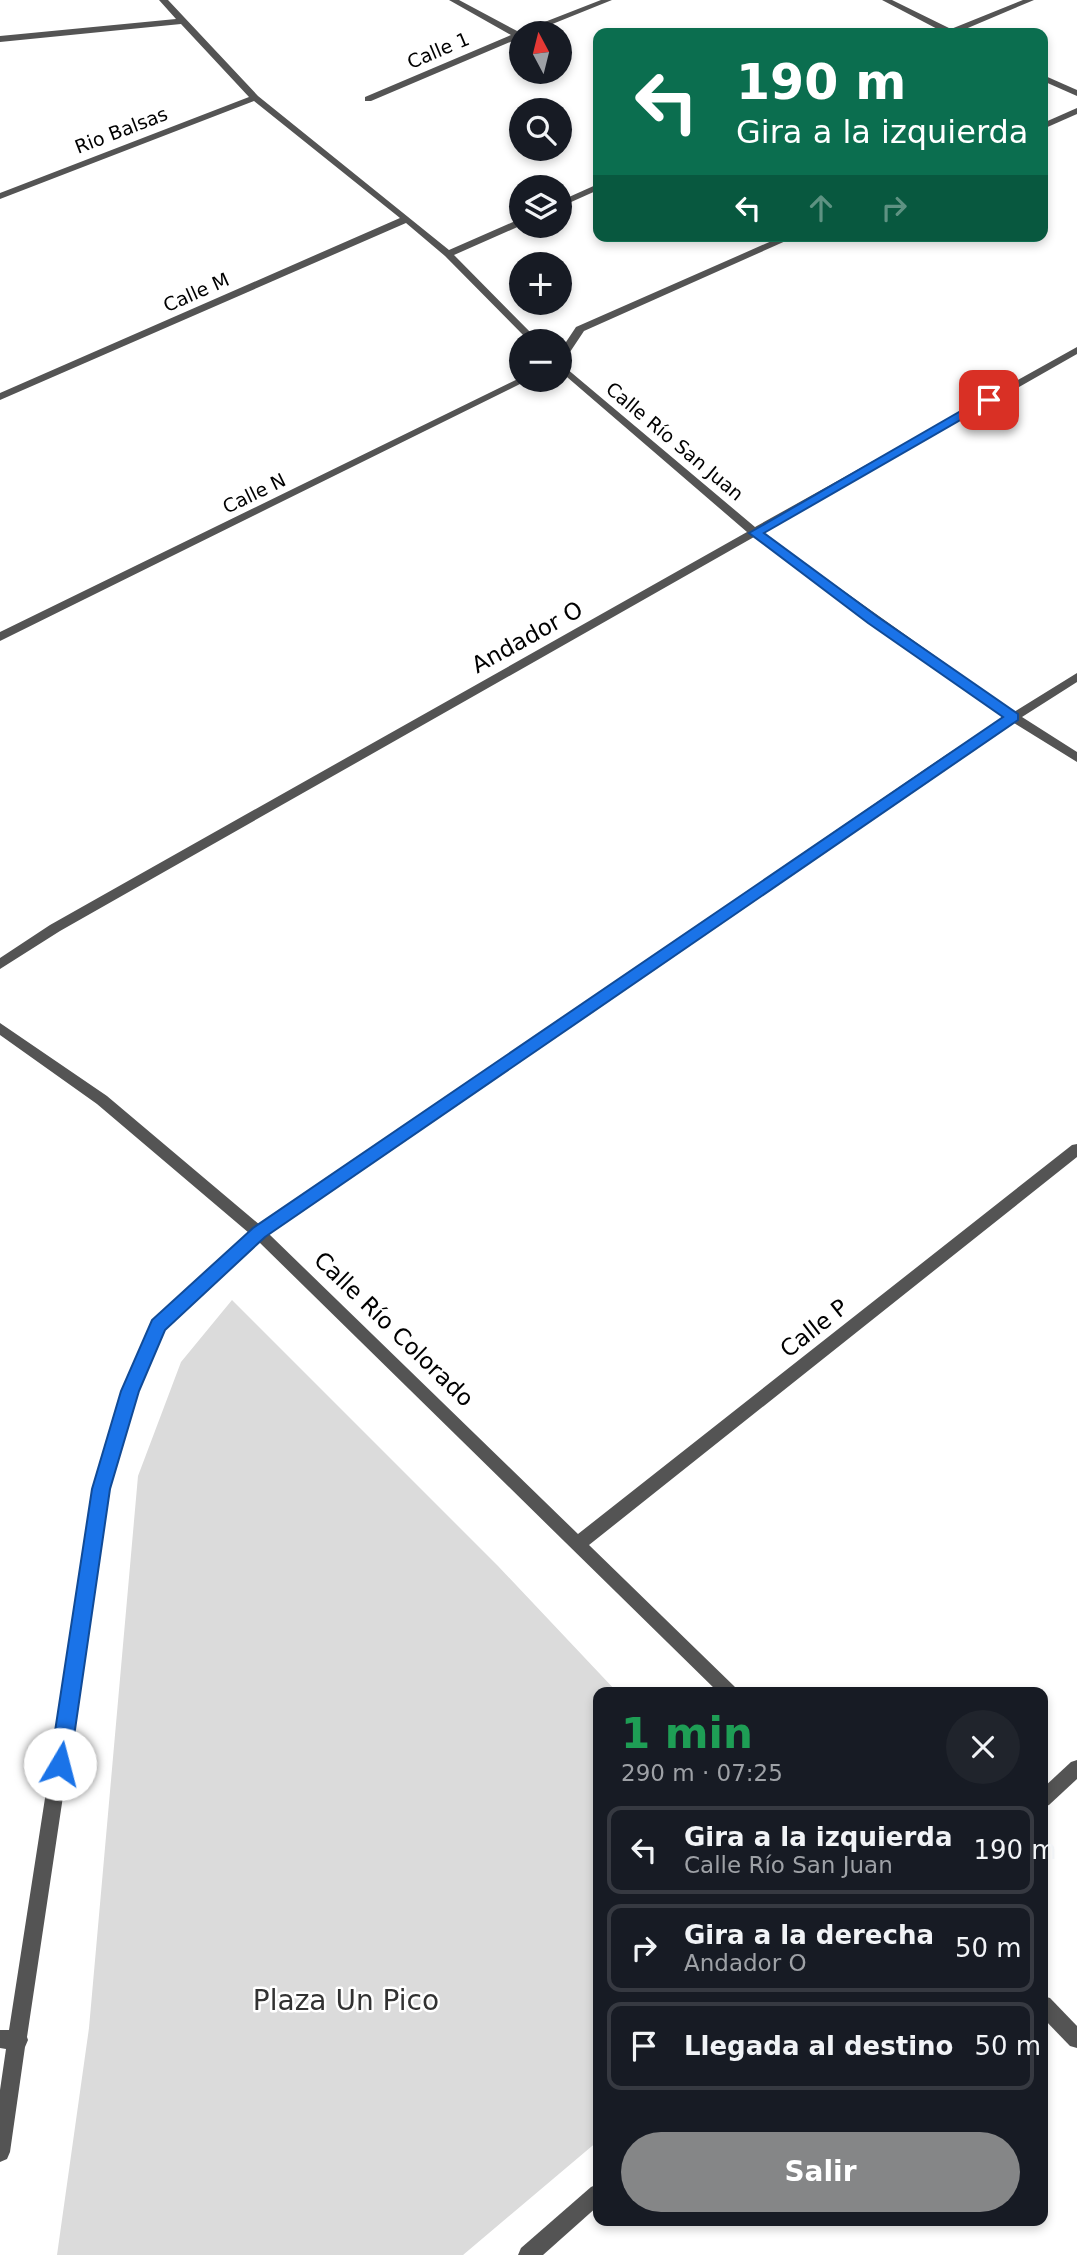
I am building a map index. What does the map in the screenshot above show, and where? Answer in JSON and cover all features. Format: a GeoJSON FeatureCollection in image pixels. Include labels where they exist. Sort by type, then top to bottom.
{"type":"FeatureCollection","features":[{"type":"Feature","properties":{"kind":"street"},"geometry":{"type":"LineString","coordinates":[[163,0],[255,98],[448,254],[522,329]]}},
{"type":"Feature","properties":{"kind":"street"},"geometry":{"type":"LineString","coordinates":[[453,0],[509,28]]}},
{"type":"Feature","properties":{"kind":"street","name":"Calle 1"},"geometry":{"type":"LineString","coordinates":[[554,21],[608,0]]}},
{"type":"Feature","properties":{"kind":"street"},"geometry":{"type":"LineString","coordinates":[[886,0],[940,28]]}},
{"type":"Feature","properties":{"kind":"street"},"geometry":{"type":"LineString","coordinates":[[962,28],[1030,0]]}},
{"type":"Feature","properties":{"kind":"street"},"geometry":{"type":"LineString","coordinates":[[0,38],[184,21]]}},
{"type":"Feature","properties":{"kind":"street","name":"Calle 1"},"geometry":{"type":"LineString","coordinates":[[368,99],[509,39]]}},
{"type":"Feature","properties":{"kind":"street"},"geometry":{"type":"LineString","coordinates":[[1048,80],[1077,93]]}},
{"type":"Feature","properties":{"kind":"street","name":"Rio Balsas"},"geometry":{"type":"LineString","coordinates":[[0,196],[255,98]]}},
{"type":"Feature","properties":{"kind":"street"},"geometry":{"type":"LineString","coordinates":[[1048,124],[1077,111]]}},
{"type":"Feature","properties":{"kind":"street"},"geometry":{"type":"LineString","coordinates":[[572,199],[593,189]]}},
{"type":"Feature","properties":{"kind":"street","name":"Calle M"},"geometry":{"type":"LineString","coordinates":[[0,397],[407,219]]}},
{"type":"Feature","properties":{"kind":"street"},"geometry":{"type":"LineString","coordinates":[[448,254],[509,226]]}},
{"type":"Feature","properties":{"kind":"street"},"geometry":{"type":"LineString","coordinates":[[572,341],[580,329],[778,242]]}},
{"type":"Feature","properties":{"kind":"street","name":"Andador O"},"geometry":{"type":"LineString","coordinates":[[0,964],[55,928],[1077,350]]}},
{"type":"Feature","properties":{"kind":"street","name":"Calle Río San Juan"},"geometry":{"type":"LineString","coordinates":[[572,376],[755,533],[873,620],[1077,758]]}},
{"type":"Feature","properties":{"kind":"street","name":"Calle N"},"geometry":{"type":"LineString","coordinates":[[0,637],[509,387]]}},
{"type":"Feature","properties":{"kind":"street"},"geometry":{"type":"LineString","coordinates":[[0,2152],[9,2039],[101,1489],[130,1391],[158,1325],[259,1233],[1013,717],[1077,677]]}},
{"type":"Feature","properties":{"kind":"street","name":"Calle Río Colorado"},"geometry":{"type":"LineString","coordinates":[[0,1028],[102,1100],[259,1233],[724,1687]]}},
{"type":"Feature","properties":{"kind":"street","name":"Calle P"},"geometry":{"type":"LineString","coordinates":[[579,1543],[1077,1149]]}},
{"type":"Feature","properties":{"kind":"street"},"geometry":{"type":"LineString","coordinates":[[1048,1794],[1077,1768]]}},
{"type":"Feature","properties":{"kind":"street"},"geometry":{"type":"LineString","coordinates":[[1048,2010],[1077,2039]]}},
{"type":"Feature","properties":{"kind":"street"},"geometry":{"type":"LineString","coordinates":[[528,2255],[593,2198]]}},
{"type":"Feature","properties":{"kind":"green space","name":"Plaza Un Pico"},"geometry":{"type":"Polygon","coordinates":[[[232,1300],[498,1566],[612,1687],[593,1687],[593,2145],[463,2255],[57,2255],[89,2028],[138,1476],[181,1362],[232,1300]]]}},
{"type":"Feature","properties":{"kind":"route"},"geometry":{"type":"LineString","coordinates":[[60,1764],[101,1489],[130,1391],[158,1325],[259,1233],[1013,717],[873,620],[755,533],[989,400]]}}]}
